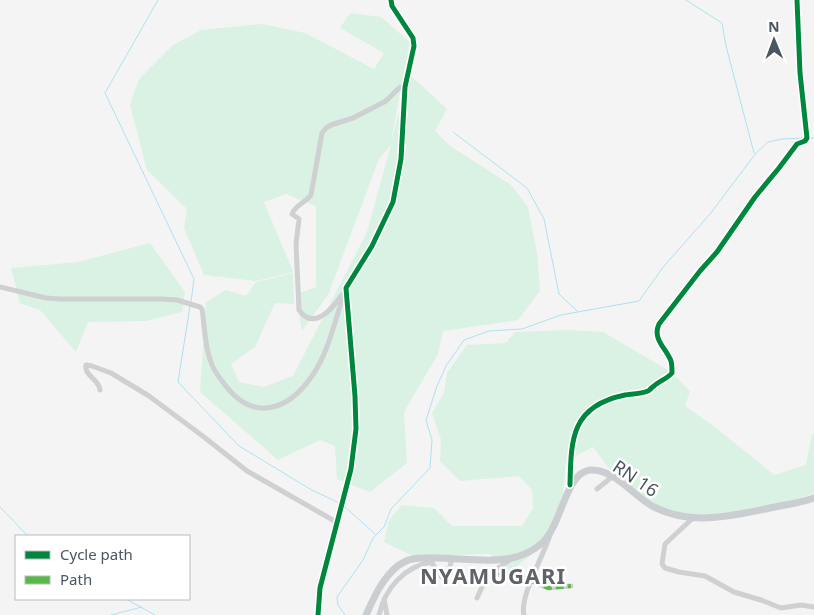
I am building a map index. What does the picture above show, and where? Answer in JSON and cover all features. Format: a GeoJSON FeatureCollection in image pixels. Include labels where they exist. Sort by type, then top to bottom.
{"type":"FeatureCollection","features":[{"type":"Feature","properties":{"kind":"main road","name":"RN 16"},"geometry":{"type":"LineString","coordinates":[[570,486],[582,473],[588,470],[604,471],[654,507],[666,512],[693,518],[728,516],[814,498]]}},
{"type":"Feature","properties":{"kind":"main road"},"geometry":{"type":"LineString","coordinates":[[366,615],[392,571],[407,560],[416,558],[431,560],[452,558],[495,560],[511,558],[531,552],[550,535],[560,516],[570,486]]}},
{"type":"Feature","properties":{"kind":"street"},"geometry":{"type":"LineString","coordinates":[[391,0],[392,6],[414,42],[406,85],[401,159],[393,202],[372,246],[336,304],[325,314],[315,319],[310,319],[299,310],[296,244],[299,219],[292,214],[294,208],[311,195],[322,133],[326,128],[353,118],[386,101],[399,88],[406,85]]}},
{"type":"Feature","properties":{"kind":"street"},"geometry":{"type":"LineString","coordinates":[[570,486],[571,450],[575,430],[594,406],[607,400],[649,391],[658,382],[667,378],[672,373],[671,361],[657,336],[656,330],[659,324],[717,252],[755,196],[780,168],[797,144],[805,141],[807,138],[800,73],[797,0]]}},
{"type":"Feature","properties":{"kind":"street"},"geometry":{"type":"LineString","coordinates":[[0,287],[46,298],[162,299],[177,300],[200,307],[203,312],[205,339],[211,364],[219,377],[236,396],[251,406],[265,409],[282,404],[294,397],[312,376],[327,345],[346,288]]}},
{"type":"Feature","properties":{"kind":"street"},"geometry":{"type":"LineString","coordinates":[[318,615],[320,588],[351,468],[356,418],[346,288]]}},
{"type":"Feature","properties":{"kind":"street"},"geometry":{"type":"LineString","coordinates":[[100,390],[98,384],[87,373],[86,365],[110,373],[149,396],[204,436],[247,471],[338,523]]}},
{"type":"Feature","properties":{"kind":"street"},"geometry":{"type":"LineString","coordinates":[[597,489],[613,476]]}},
{"type":"Feature","properties":{"kind":"street"},"geometry":{"type":"LineString","coordinates":[[693,518],[665,544],[662,564],[665,568],[705,576],[734,592],[781,608],[801,605],[814,607]]}},
{"type":"Feature","properties":{"kind":"street"},"geometry":{"type":"LineString","coordinates":[[524,615],[522,609],[531,581],[550,535]]}},
{"type":"Feature","properties":{"kind":"street"},"geometry":{"type":"LineString","coordinates":[[379,615],[384,599],[396,581],[414,567],[431,560],[443,578],[448,574],[452,558]]}},
{"type":"Feature","properties":{"kind":"street"},"geometry":{"type":"LineString","coordinates":[[478,598],[487,576],[511,558]]}},
{"type":"Feature","properties":{"kind":"street"},"geometry":{"type":"LineString","coordinates":[[487,576],[513,573],[548,588],[570,586]]}},
{"type":"Feature","properties":{"kind":"street"},"geometry":{"type":"LineString","coordinates":[[384,599],[387,615]]}},
{"type":"Feature","properties":{"kind":"green space"},"geometry":{"type":"Polygon","coordinates":[[[350,13],[381,17],[410,42],[391,141],[410,75],[447,109],[435,131],[450,146],[511,185],[528,207],[537,253],[540,291],[518,320],[443,331],[438,354],[404,412],[407,463],[370,492],[337,479],[335,446],[320,440],[278,460],[200,392],[206,302],[226,290],[246,296],[256,282],[293,273],[294,304],[275,303],[255,347],[231,364],[239,382],[264,387],[293,376],[367,232],[391,145],[379,159],[328,295],[302,331],[296,294],[316,287],[316,206],[286,194],[264,202],[293,272],[256,281],[204,275],[184,228],[187,209],[147,170],[130,105],[139,79],[172,46],[201,30],[262,24],[305,33],[374,69],[384,53],[340,28],[350,13]]]}},
{"type":"Feature","properties":{"kind":"green space"},"geometry":{"type":"Polygon","coordinates":[[[150,243],[185,292],[182,312],[146,321],[88,322],[76,352],[40,310],[20,303],[11,268],[78,262],[150,243]]]}},
{"type":"Feature","properties":{"kind":"green space"},"geometry":{"type":"Polygon","coordinates":[[[567,330],[603,332],[671,372],[690,391],[685,406],[715,427],[774,475],[806,465],[812,434],[814,434],[814,493],[764,511],[703,520],[658,512],[625,490],[593,447],[566,461],[563,494],[543,545],[510,572],[490,554],[413,556],[384,542],[389,520],[402,505],[434,508],[452,526],[522,526],[533,508],[532,490],[519,476],[460,481],[440,461],[441,440],[432,413],[444,393],[447,373],[467,345],[506,343],[515,332],[567,330]]]}},
{"type":"Feature","properties":{"kind":"waterway"},"geometry":{"type":"LineString","coordinates":[[158,0],[105,93],[194,279],[191,302]]}},
{"type":"Feature","properties":{"kind":"waterway"},"geometry":{"type":"LineString","coordinates":[[686,0],[722,23],[726,46],[754,153]]}},
{"type":"Feature","properties":{"kind":"waterway"},"geometry":{"type":"LineString","coordinates":[[453,132],[527,188],[544,219],[559,294],[577,311]]}},
{"type":"Feature","properties":{"kind":"waterway"},"geometry":{"type":"LineString","coordinates":[[345,615],[338,605],[337,597],[363,560],[373,538],[384,527],[391,509],[430,468],[432,440],[426,420],[446,366],[464,340],[489,331],[522,329],[561,315],[639,301],[664,266],[710,214],[756,153],[768,142],[805,138]]}},
{"type":"Feature","properties":{"kind":"waterway"},"geometry":{"type":"LineString","coordinates":[[809,138],[814,138]]}},
{"type":"Feature","properties":{"kind":"waterway"},"geometry":{"type":"LineString","coordinates":[[190,306],[178,382],[239,446],[310,489],[339,503]]}},
{"type":"Feature","properties":{"kind":"waterway"},"geometry":{"type":"LineString","coordinates":[[343,505],[375,534]]}},
{"type":"Feature","properties":{"kind":"waterway"},"geometry":{"type":"LineString","coordinates":[[0,507],[27,535]]}},
{"type":"Feature","properties":{"kind":"waterway"},"geometry":{"type":"LineString","coordinates":[[128,600],[155,615]]}},
{"type":"Feature","properties":{"kind":"waterway"},"geometry":{"type":"LineString","coordinates":[[111,615],[142,607]]}},
{"type":"Feature","properties":{"kind":"marked path"},"geometry":{"type":"LineString","coordinates":[[487,576],[513,573],[548,588],[571,586]]}},
{"type":"Feature","properties":{"kind":"cycle path"},"geometry":{"type":"LineString","coordinates":[[318,615],[320,588],[351,469],[356,429],[346,288],[372,246],[393,202],[401,159],[405,87],[414,46],[413,38],[392,6],[391,0]]}},
{"type":"Feature","properties":{"kind":"cycle path"},"geometry":{"type":"LineString","coordinates":[[570,485],[571,453],[578,427],[584,416],[594,407],[607,400],[648,391],[672,373],[669,356],[658,339],[657,329],[659,324],[717,252],[755,197],[797,144],[805,141],[807,138],[800,73],[797,0]]}},
{"type":"Feature","properties":{"kind":"district","name":"NYAMUGARI"},"geometry":{"type":"Point","coordinates":[493,575]}}]}
